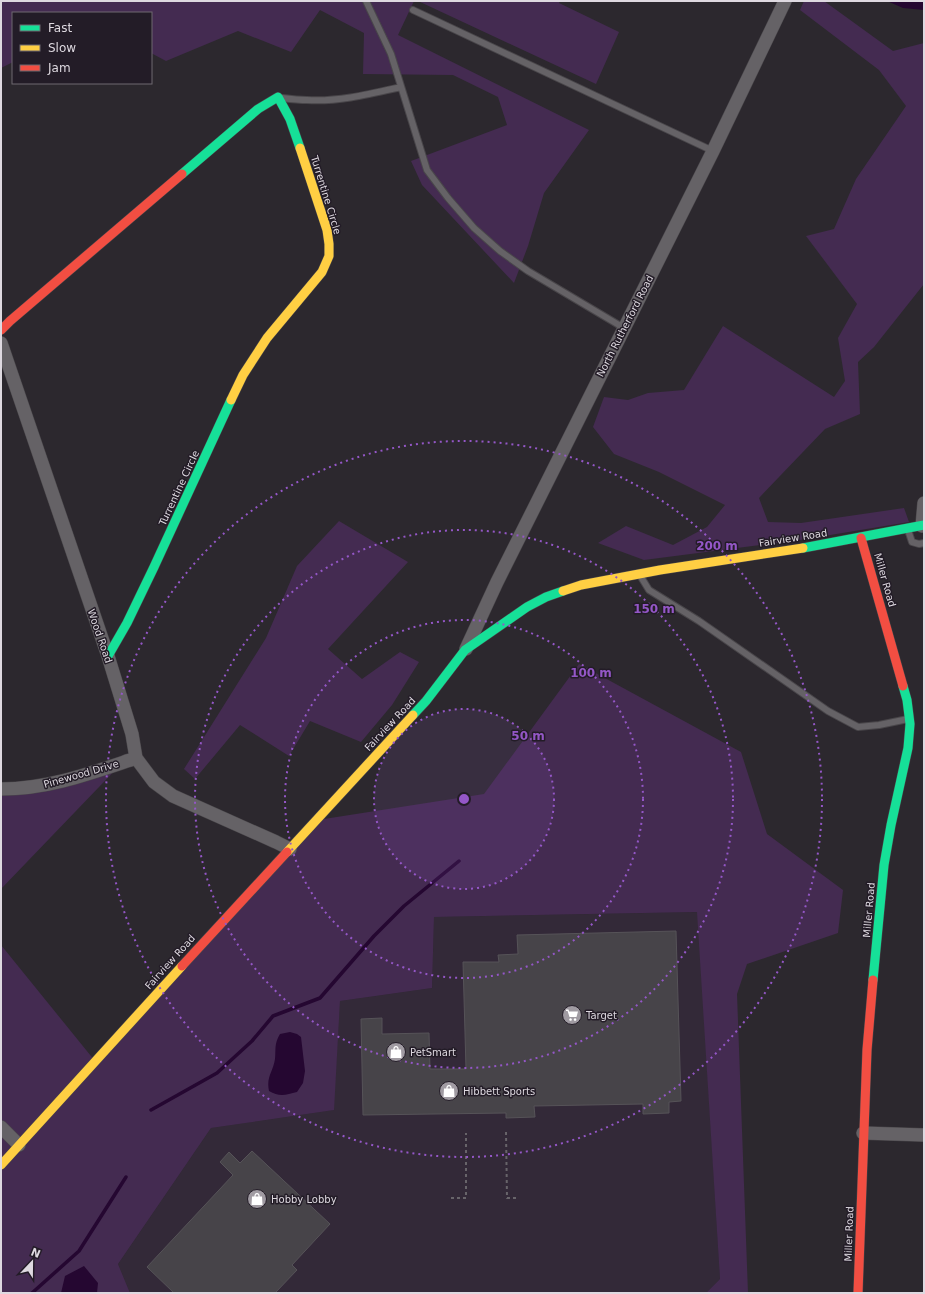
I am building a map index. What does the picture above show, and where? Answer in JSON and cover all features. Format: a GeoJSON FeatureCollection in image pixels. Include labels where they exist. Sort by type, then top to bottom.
{"type":"FeatureCollection","features":[{"type":"Feature","properties":{"kind":"street","name":"North Rutherford Road"},"geometry":{"type":"LineString","coordinates":[[465,650],[713,151],[784,1]]}},
{"type":"Feature","properties":{"kind":"street"},"geometry":{"type":"LineString","coordinates":[[1,330],[258,109],[278,97]]}},
{"type":"Feature","properties":{"kind":"street","name":"Turrentine Circle"},"geometry":{"type":"LineString","coordinates":[[108,656],[127,623],[243,375],[268,338],[318,279],[326,264],[329,244],[326,230],[290,119],[278,97]]}},
{"type":"Feature","properties":{"kind":"street","name":"Wood Road"},"geometry":{"type":"LineString","coordinates":[[1,343],[108,656],[132,734],[136,758],[154,782],[173,796],[290,849]]}},
{"type":"Feature","properties":{"kind":"street"},"geometry":{"type":"LineString","coordinates":[[923,525],[924,503]]}},
{"type":"Feature","properties":{"kind":"street","name":"Fairview Road"},"geometry":{"type":"LineString","coordinates":[[1,1165],[426,701],[465,650],[527,607],[546,597],[581,585],[639,574],[861,538],[923,525]]}},
{"type":"Feature","properties":{"kind":"street","name":"Miller Road"},"geometry":{"type":"LineString","coordinates":[[858,1293],[867,1050],[884,865],[890,825],[908,748],[910,719],[907,700],[861,538]]}},
{"type":"Feature","properties":{"kind":"street","name":"Pinewood Drive"},"geometry":{"type":"LineString","coordinates":[[1,789],[36,787],[67,780],[136,758]]}},
{"type":"Feature","properties":{"kind":"street"},"geometry":{"type":"LineString","coordinates":[[1,1127],[19,1145]]}},
{"type":"Feature","properties":{"kind":"street"},"geometry":{"type":"LineString","coordinates":[[863,1133],[924,1135]]}},
{"type":"Feature","properties":{"kind":"lane"},"geometry":{"type":"LineString","coordinates":[[366,1],[391,54],[427,170],[448,198],[474,228],[500,251],[528,271],[624,328]]}},
{"type":"Feature","properties":{"kind":"lane"},"geometry":{"type":"LineString","coordinates":[[413,10],[713,151]]}},
{"type":"Feature","properties":{"kind":"lane"},"geometry":{"type":"LineString","coordinates":[[278,97],[308,100],[333,99],[401,87]]}},
{"type":"Feature","properties":{"kind":"lane"},"geometry":{"type":"LineString","coordinates":[[908,528],[912,542],[924,544]]}},
{"type":"Feature","properties":{"kind":"lane"},"geometry":{"type":"LineString","coordinates":[[639,574],[649,590],[723,637],[828,711],[858,727],[879,725],[910,719]]}},
{"type":"Feature","properties":{"kind":"path"},"geometry":{"type":"LineString","coordinates":[[506,1132],[507,1198],[519,1198]]}},
{"type":"Feature","properties":{"kind":"path"},"geometry":{"type":"LineString","coordinates":[[451,1198],[466,1198],[466,1133]]}},
{"type":"Feature","properties":{"kind":"shaded area"},"geometry":{"type":"Polygon","coordinates":[[[1,1],[414,1],[398,35],[589,130],[544,193],[528,246],[514,283],[422,185],[411,161],[507,125],[498,97],[453,75],[363,74],[364,33],[320,10],[291,52],[238,31],[166,61],[152,54],[152,12],[12,12],[12,62],[1,68],[1,1]]]}},
{"type":"Feature","properties":{"kind":"shaded area"},"geometry":{"type":"Polygon","coordinates":[[[418,1],[560,1],[559,3],[619,32],[596,84],[418,1]]]}},
{"type":"Feature","properties":{"kind":"shaded area"},"geometry":{"type":"Polygon","coordinates":[[[804,1],[824,1],[893,51],[924,43],[924,284],[874,347],[858,362],[860,414],[825,429],[759,498],[768,522],[801,523],[904,508],[909,522],[800,540],[644,560],[598,543],[626,526],[673,545],[707,527],[725,505],[659,472],[614,454],[593,427],[604,397],[628,400],[648,393],[684,390],[723,326],[834,397],[845,381],[838,338],[857,304],[806,236],[834,229],[856,179],[906,106],[879,70],[800,10],[804,1]]]}},
{"type":"Feature","properties":{"kind":"shaded area"},"geometry":{"type":"Polygon","coordinates":[[[887,1],[924,1],[924,10],[903,8],[887,1]]]}},
{"type":"Feature","properties":{"kind":"shaded area"},"geometry":{"type":"Polygon","coordinates":[[[339,521],[408,562],[328,649],[362,679],[400,652],[419,662],[392,705],[361,742],[310,721],[289,756],[240,725],[195,779],[184,769],[266,638],[297,566],[339,521]]]}},
{"type":"Feature","properties":{"kind":"shaded area"},"geometry":{"type":"Polygon","coordinates":[[[579,664],[741,752],[767,834],[843,890],[838,933],[747,964],[737,994],[748,1293],[706,1293],[720,1279],[697,912],[434,917],[432,988],[340,1001],[334,1110],[211,1128],[118,1264],[130,1293],[1,1293],[1,945],[95,1061],[324,819],[484,794],[579,664]]]}},
{"type":"Feature","properties":{"kind":"shaded area"},"geometry":{"type":"Polygon","coordinates":[[[124,761],[1,889],[1,789],[124,761]]]}},
{"type":"Feature","properties":{"kind":"shaded area"},"geometry":{"type":"Polygon","coordinates":[[[698,912],[720,1279],[706,1293],[130,1293],[118,1264],[211,1128],[333,1110],[340,1001],[432,988],[434,917],[698,912]]]}},
{"type":"Feature","properties":{"kind":"shaded area"},"geometry":{"type":"Polygon","coordinates":[[[290,1032],[301,1037],[305,1071],[303,1083],[297,1092],[279,1095],[269,1091],[268,1082],[274,1064],[278,1038],[280,1034],[290,1032]]]}},
{"type":"Feature","properties":{"kind":"shaded area"},"geometry":{"type":"Polygon","coordinates":[[[84,1266],[98,1283],[97,1293],[61,1293],[65,1276],[84,1266]]]}},
{"type":"Feature","properties":{"kind":"building","name":"Target"},"geometry":{"type":"Polygon","coordinates":[[[676,931],[681,1101],[669,1102],[669,1113],[643,1114],[643,1104],[534,1106],[535,1117],[506,1118],[506,1113],[363,1115],[361,1019],[382,1018],[382,1034],[429,1033],[430,1069],[466,1069],[463,962],[499,962],[498,955],[518,954],[517,935],[676,931]]]}},
{"type":"Feature","properties":{"kind":"building","name":"Hobby Lobby"},"geometry":{"type":"Polygon","coordinates":[[[252,1151],[330,1224],[292,1265],[297,1270],[275,1293],[174,1293],[147,1267],[233,1175],[220,1162],[229,1152],[240,1163],[252,1151]]]}},
{"type":"Feature","properties":{"kind":"waterway"},"geometry":{"type":"LineString","coordinates":[[151,1110],[217,1073],[252,1041],[273,1016],[320,998],[374,936],[404,906],[459,861]]}},
{"type":"Feature","properties":{"kind":"waterway"},"geometry":{"type":"LineString","coordinates":[[32,1293],[79,1251],[126,1177]]}},
{"type":"Feature","properties":{"kind":"traffic: fast"},"geometry":{"type":"LineString","coordinates":[[182,174],[258,109],[278,97],[290,119],[300,148]]}},
{"type":"Feature","properties":{"kind":"traffic: fast"},"geometry":{"type":"LineString","coordinates":[[108,656],[127,623],[154,567],[231,400]]}},
{"type":"Feature","properties":{"kind":"traffic: fast"},"geometry":{"type":"LineString","coordinates":[[803,548],[924,525]]}},
{"type":"Feature","properties":{"kind":"traffic: fast"},"geometry":{"type":"LineString","coordinates":[[413,715],[426,701],[465,650],[527,607],[546,597],[563,591]]}},
{"type":"Feature","properties":{"kind":"traffic: fast"},"geometry":{"type":"LineString","coordinates":[[873,980],[884,865],[908,748],[910,724],[907,700],[903,686]]}},
{"type":"Feature","properties":{"kind":"traffic: slow"},"geometry":{"type":"LineString","coordinates":[[231,400],[243,375],[267,338],[322,272],[329,256],[327,230],[300,148]]}},
{"type":"Feature","properties":{"kind":"traffic: slow"},"geometry":{"type":"LineString","coordinates":[[563,591],[581,585],[660,570],[803,548]]}},
{"type":"Feature","properties":{"kind":"traffic: slow"},"geometry":{"type":"LineString","coordinates":[[287,852],[413,715]]}},
{"type":"Feature","properties":{"kind":"traffic: slow"},"geometry":{"type":"LineString","coordinates":[[1,1165],[182,966]]}},
{"type":"Feature","properties":{"kind":"traffic: jam"},"geometry":{"type":"LineString","coordinates":[[1,330],[182,174]]}},
{"type":"Feature","properties":{"kind":"traffic: jam"},"geometry":{"type":"LineString","coordinates":[[861,538],[903,686]]}},
{"type":"Feature","properties":{"kind":"traffic: jam"},"geometry":{"type":"LineString","coordinates":[[182,966],[287,852]]}},
{"type":"Feature","properties":{"kind":"traffic: jam"},"geometry":{"type":"LineString","coordinates":[[858,1293],[867,1050],[873,980]]}},
{"type":"Feature","properties":{"kind":"place","name":"Target"},"geometry":{"type":"Point","coordinates":[572,1015]}},
{"type":"Feature","properties":{"kind":"place","name":"PetSmart"},"geometry":{"type":"Point","coordinates":[396,1052]}},
{"type":"Feature","properties":{"kind":"place","name":"Hibbett Sports"},"geometry":{"type":"Point","coordinates":[449,1091]}},
{"type":"Feature","properties":{"kind":"place","name":"Hobby Lobby"},"geometry":{"type":"Point","coordinates":[257,1199]}}]}
